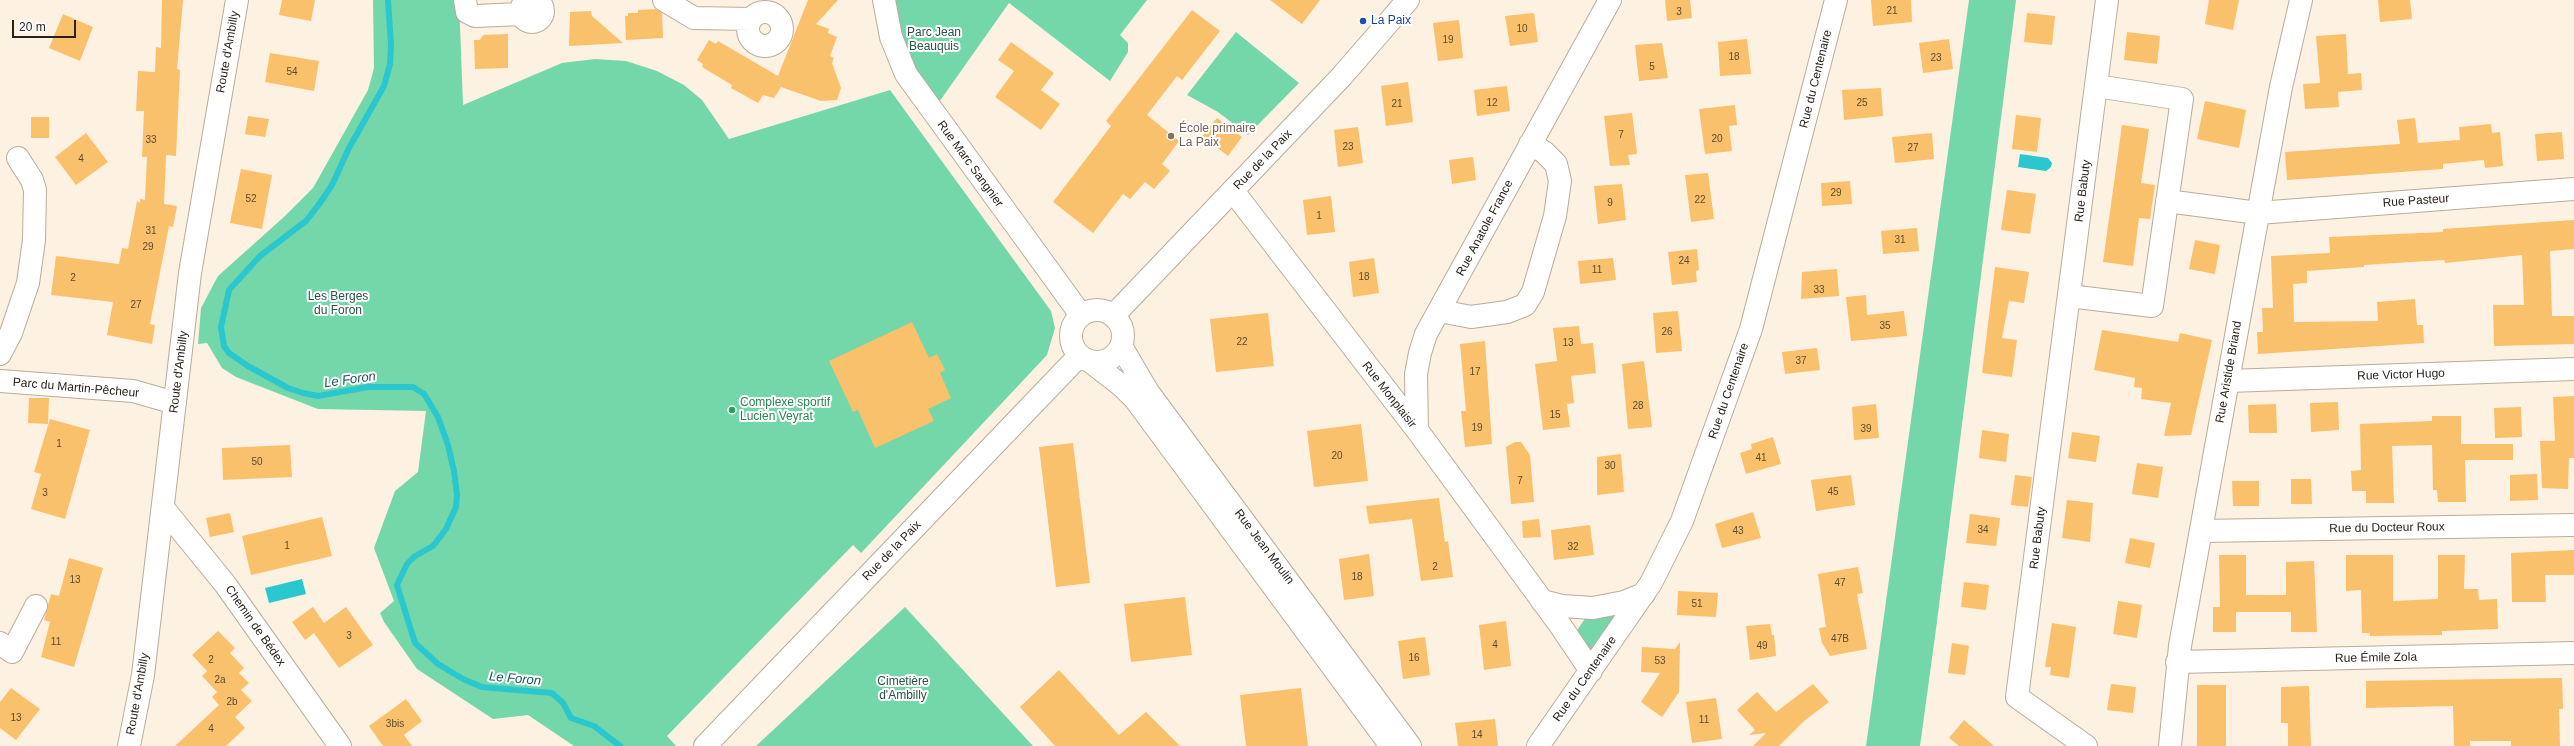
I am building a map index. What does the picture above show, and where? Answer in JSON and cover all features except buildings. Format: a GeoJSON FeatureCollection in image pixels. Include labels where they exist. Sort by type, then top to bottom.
{"type":"FeatureCollection","features":[{"type":"Feature","properties":{"kind":"street","name":"Route d'Ambilly"},"geometry":{"type":"LineString","coordinates":[[129,746],[143,676],[164,509],[190,273],[237,0]]}},
{"type":"Feature","properties":{"kind":"street"},"geometry":{"type":"LineString","coordinates":[[465,0],[467,12],[475,16],[521,14]]}},
{"type":"Feature","properties":{"kind":"street"},"geometry":{"type":"LineString","coordinates":[[664,0],[694,18],[751,19],[761,12],[773,7],[781,21],[782,29],[779,39],[769,46],[758,45],[752,40],[748,30],[751,19]]}},
{"type":"Feature","properties":{"kind":"street","name":"Rue Marc Sangnier"},"geometry":{"type":"LineString","coordinates":[[884,0],[891,37],[906,74],[1081,315]]}},
{"type":"Feature","properties":{"kind":"street","name":"Rue de la Paix"},"geometry":{"type":"LineString","coordinates":[[1113,316],[1374,41],[1408,0]]}},
{"type":"Feature","properties":{"kind":"street","name":"Rue Anatole France"},"geometry":{"type":"LineString","coordinates":[[1417,430],[1415,398],[1420,353],[1426,334],[1610,0]]}},
{"type":"Feature","properties":{"kind":"street","name":"Rue du Centenaire"},"geometry":{"type":"LineString","coordinates":[[1538,746],[1644,594],[1663,562],[1682,521],[1751,329],[1836,0]]}},
{"type":"Feature","properties":{"kind":"street","name":"Rue Babuty"},"geometry":{"type":"LineString","coordinates":[[2086,746],[2017,697],[2107,0]]}},
{"type":"Feature","properties":{"kind":"street","name":"Rue Aristide Briand"},"geometry":{"type":"LineString","coordinates":[[2170,746],[2178,662],[2201,531],[2281,87],[2301,0]]}},
{"type":"Feature","properties":{"kind":"street"},"geometry":{"type":"LineString","coordinates":[[2069,296],[2152,306],[2182,99],[2096,86]]}},
{"type":"Feature","properties":{"kind":"street"},"geometry":{"type":"LineString","coordinates":[[1440,311],[1472,317],[1507,312],[1525,305],[1533,292],[1554,223],[1560,182],[1556,164],[1544,152],[1530,144]]}},
{"type":"Feature","properties":{"kind":"street"},"geometry":{"type":"LineString","coordinates":[[0,354],[11,333],[28,283],[34,240],[35,190],[32,180],[18,158]]}},
{"type":"Feature","properties":{"kind":"street","name":"Rue Pasteur"},"geometry":{"type":"LineString","coordinates":[[2258,212],[2574,189]]}},
{"type":"Feature","properties":{"kind":"street","name":"Rue Monplaisir"},"geometry":{"type":"LineString","coordinates":[[1233,191],[1417,430],[1542,601],[1591,671]]}},
{"type":"Feature","properties":{"kind":"street"},"geometry":{"type":"LineString","coordinates":[[2167,201],[2258,212]]}},
{"type":"Feature","properties":{"kind":"street"},"geometry":{"type":"LineString","coordinates":[[1098,310],[1113,316],[1122,330],[1121,346],[1111,358],[1101,362],[1085,359],[1072,344],[1070,335],[1073,326],[1081,315],[1098,310]]}},
{"type":"Feature","properties":{"kind":"street","name":"Rue Jean Moulin"},"geometry":{"type":"LineString","coordinates":[[1121,346],[1148,392],[1410,746]]}},
{"type":"Feature","properties":{"kind":"street","name":"Rue de la Paix"},"geometry":{"type":"LineString","coordinates":[[705,746],[1085,359]]}},
{"type":"Feature","properties":{"kind":"street","name":"Rue Jean Moulin"},"geometry":{"type":"LineString","coordinates":[[1085,359],[1122,386],[1135,399],[1391,746]]}},
{"type":"Feature","properties":{"kind":"street","name":"Rue Victor Hugo"},"geometry":{"type":"LineString","coordinates":[[2228,381],[2574,369]]}},
{"type":"Feature","properties":{"kind":"street","name":"Parc du Martin-Pêcheur"},"geometry":{"type":"LineString","coordinates":[[0,381],[133,391],[175,403]]}},
{"type":"Feature","properties":{"kind":"street","name":"Chemin de Bédex"},"geometry":{"type":"LineString","coordinates":[[164,509],[225,584],[340,746]]}},
{"type":"Feature","properties":{"kind":"street","name":"Rue du Docteur Roux"},"geometry":{"type":"LineString","coordinates":[[2201,531],[2574,525]]}},
{"type":"Feature","properties":{"kind":"street"},"geometry":{"type":"LineString","coordinates":[[1542,601],[1562,606],[1593,608],[1614,605],[1644,594]]}},
{"type":"Feature","properties":{"kind":"street"},"geometry":{"type":"LineString","coordinates":[[0,643],[12,652],[36,606]]}},
{"type":"Feature","properties":{"kind":"street","name":"Rue Émile Zola"},"geometry":{"type":"LineString","coordinates":[[2178,662],[2574,653]]}},
{"type":"Feature","properties":{"kind":"green space","name":"Complexe sportif Lucien Veyrat"},"geometry":{"type":"Polygon","coordinates":[[[373,0],[459,0],[463,105],[562,63],[595,59],[626,61],[657,71],[684,85],[702,100],[729,139],[890,90],[1051,311],[1055,328],[1047,355],[861,553],[853,545],[667,736],[676,746],[574,746],[528,715],[493,719],[417,669],[384,622],[380,613],[394,601],[374,548],[395,491],[418,472],[426,411],[318,409],[236,377],[222,368],[207,343],[198,344],[201,308],[218,276],[285,216],[313,188],[368,90],[374,68],[373,0]]]}},
{"type":"Feature","properties":{"kind":"green space","name":"Parc Jean Beauquis"},"geometry":{"type":"Polygon","coordinates":[[[884,0],[1147,0],[1120,35],[1128,43],[1128,52],[1110,81],[1009,3],[932,112],[884,0]]]}},
{"type":"Feature","properties":{"kind":"green space"},"geometry":{"type":"Polygon","coordinates":[[[1969,0],[2016,0],[1920,746],[1866,746],[1969,0]]]}},
{"type":"Feature","properties":{"kind":"green space"},"geometry":{"type":"Polygon","coordinates":[[[1236,32],[1299,83],[1248,135],[1218,112],[1187,95],[1236,32]]]}},
{"type":"Feature","properties":{"kind":"green space","name":"Cimetière d'Ambilly"},"geometry":{"type":"Polygon","coordinates":[[[905,607],[1033,746],[756,746],[905,607]]]}},
{"type":"Feature","properties":{"kind":"green space"},"geometry":{"type":"Polygon","coordinates":[[[1611,610],[1617,620],[1592,651],[1589,650],[1576,635],[1578,629],[1588,614],[1611,610]]]}},
{"type":"Feature","properties":{"kind":"water"},"geometry":{"type":"Polygon","coordinates":[[[2020,154],[2048,158],[2052,163],[2051,167],[2046,171],[2018,167],[2020,154]]]}},
{"type":"Feature","properties":{"kind":"water"},"geometry":{"type":"Polygon","coordinates":[[[302,579],[306,594],[269,603],[265,588],[302,579]]]}},
{"type":"Feature","properties":{"kind":"waterway","name":"Le Foron"},"geometry":{"type":"LineString","coordinates":[[388,0],[391,45],[390,64],[384,86],[349,148],[332,185],[320,203],[306,221],[260,256],[229,290],[221,327],[224,346],[229,353],[248,366],[288,388],[303,393],[318,396],[368,387],[413,387],[424,394],[438,417],[448,445],[454,471],[457,495],[456,507],[446,529],[433,546],[415,556],[407,564],[397,585],[415,643],[438,664],[463,679],[482,687],[552,693],[563,703],[571,718],[594,726],[620,746]]}},
{"type":"Feature","properties":{"kind":"place","name":"La Paix"},"geometry":{"type":"Point","coordinates":[1363,21]}},
{"type":"Feature","properties":{"kind":"place","name":"École primaire La Paix"},"geometry":{"type":"Point","coordinates":[1171,136]}},
{"type":"Feature","properties":{"kind":"place","name":"Complexe sportif Lucien Veyrat"},"geometry":{"type":"Point","coordinates":[732,410]}},
{"type":"Feature","properties":{"kind":"park label","name":"Les Berges du Foron"},"geometry":{"type":"Point","coordinates":[338,304]}}]}
